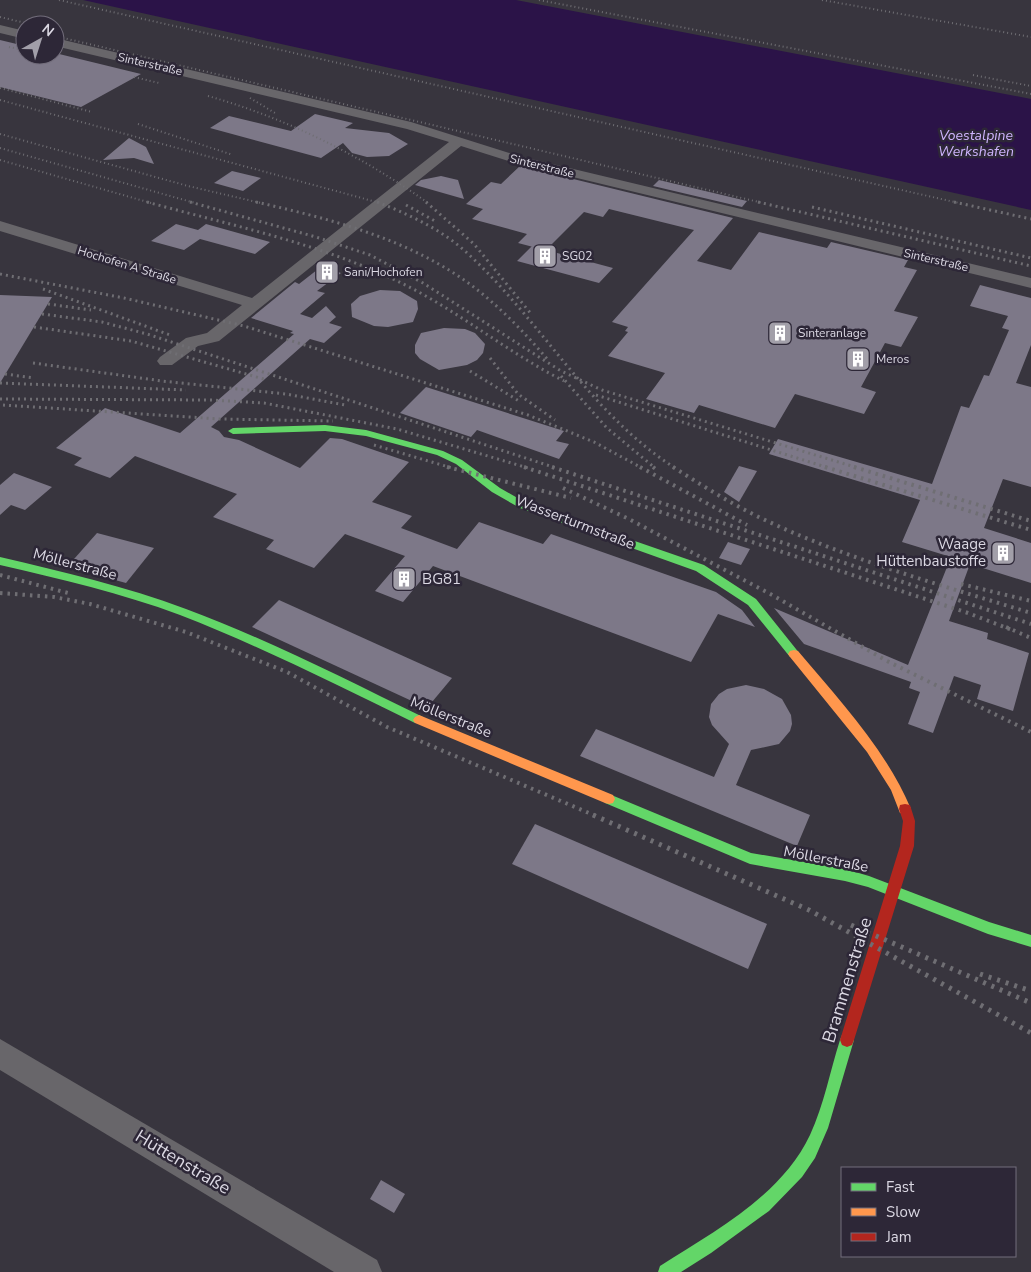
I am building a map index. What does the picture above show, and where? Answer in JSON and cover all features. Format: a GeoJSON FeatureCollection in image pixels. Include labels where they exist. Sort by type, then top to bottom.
{"type":"FeatureCollection","features":[{"type":"Feature","properties":{"kind":"street"},"geometry":{"type":"LineString","coordinates":[[0,29],[15,32]]}},
{"type":"Feature","properties":{"kind":"street","name":"Sinterstraße"},"geometry":{"type":"LineString","coordinates":[[65,44],[411,126],[509,158],[1031,282]]}},
{"type":"Feature","properties":{"kind":"street"},"geometry":{"type":"LineString","coordinates":[[166,361],[192,342],[213,337],[460,141]]}},
{"type":"Feature","properties":{"kind":"street","name":"Hochofen A Straße"},"geometry":{"type":"LineString","coordinates":[[0,226],[255,304]]}},
{"type":"Feature","properties":{"kind":"street","name":"Wasserturmstraße"},"geometry":{"type":"LineString","coordinates":[[233,431],[325,428],[366,433],[440,453],[459,462],[496,490],[524,506],[700,568],[732,587],[752,602],[800,662]]}},
{"type":"Feature","properties":{"kind":"street","name":"Möllerstraße"},"geometry":{"type":"LineString","coordinates":[[0,562],[45,571],[122,592],[207,621],[295,660],[433,727],[750,858],[845,875],[893,891],[988,928],[1031,941]]}},
{"type":"Feature","properties":{"kind":"street","name":"Brammenstraße"},"geometry":{"type":"LineString","coordinates":[[666,1272],[739,1222],[780,1187],[809,1153],[824,1118],[906,846],[909,821],[900,795],[874,753],[800,662]]}},
{"type":"Feature","properties":{"kind":"street","name":"Hüttenstraße"},"geometry":{"type":"LineString","coordinates":[[0,1053],[365,1272]]}},
{"type":"Feature","properties":{"kind":"water","name":"Voestalpine Werkshafen"},"geometry":{"type":"Polygon","coordinates":[[[83,0],[516,0],[1031,99],[1031,210],[83,0]]]}},
{"type":"Feature","properties":{"kind":"building"},"geometry":{"type":"Polygon","coordinates":[[[0,40],[15,44],[15,65],[65,65],[65,55],[141,74],[81,107],[0,87],[0,40]]]}},
{"type":"Feature","properties":{"kind":"building"},"geometry":{"type":"Polygon","coordinates":[[[315,114],[353,123],[345,128],[389,133],[408,144],[389,156],[367,157],[352,153],[343,143],[321,158],[210,128],[229,116],[291,131],[315,114]]]}},
{"type":"Feature","properties":{"kind":"building"},"geometry":{"type":"Polygon","coordinates":[[[129,138],[146,147],[154,164],[134,158],[103,160],[129,138]]]}},
{"type":"Feature","properties":{"kind":"building"},"geometry":{"type":"Polygon","coordinates":[[[520,166],[733,218],[697,261],[731,270],[759,232],[827,248],[831,242],[908,260],[904,267],[917,270],[894,311],[918,317],[901,347],[885,343],[861,387],[876,392],[864,414],[795,394],[775,428],[699,405],[694,413],[646,399],[665,373],[608,356],[628,332],[625,331],[628,327],[612,322],[694,230],[609,209],[603,217],[584,212],[546,250],[613,268],[599,283],[517,261],[531,247],[518,243],[527,234],[472,219],[483,209],[466,204],[491,182],[501,184],[520,166]]]}},
{"type":"Feature","properties":{"kind":"building"},"geometry":{"type":"Polygon","coordinates":[[[232,171],[261,178],[243,191],[214,183],[232,171]]]}},
{"type":"Feature","properties":{"kind":"building"},"geometry":{"type":"Polygon","coordinates":[[[441,176],[458,180],[464,199],[415,185],[421,180],[441,176]]]}},
{"type":"Feature","properties":{"kind":"building"},"geometry":{"type":"Polygon","coordinates":[[[659,180],[747,201],[742,207],[653,186],[659,180]]]}},
{"type":"Feature","properties":{"kind":"building"},"geometry":{"type":"Polygon","coordinates":[[[176,224],[198,230],[206,224],[270,242],[255,254],[200,239],[184,250],[151,241],[176,224]]]}},
{"type":"Feature","properties":{"kind":"building"},"geometry":{"type":"Polygon","coordinates":[[[322,266],[341,273],[317,291],[325,293],[300,314],[312,318],[326,306],[336,317],[329,323],[342,327],[324,343],[310,339],[211,427],[219,431],[224,437],[239,440],[300,468],[330,438],[342,439],[409,462],[372,502],[412,516],[401,528],[457,549],[479,522],[543,544],[551,534],[716,592],[742,610],[755,627],[718,614],[691,662],[433,566],[403,602],[375,591],[405,556],[345,534],[314,568],[266,549],[274,540],[213,517],[237,494],[135,456],[110,478],[74,465],[82,458],[56,448],[105,408],[180,433],[294,334],[290,333],[293,331],[251,318],[295,282],[299,284],[322,266]]]}},
{"type":"Feature","properties":{"kind":"building"},"geometry":{"type":"Polygon","coordinates":[[[980,285],[1031,298],[1031,345],[1016,383],[1031,387],[1031,487],[1003,479],[984,528],[1031,543],[1031,583],[970,564],[949,621],[988,633],[987,639],[1029,653],[1013,711],[977,699],[981,685],[954,676],[933,733],[908,724],[920,692],[909,688],[911,682],[804,644],[774,608],[908,665],[951,557],[902,542],[920,500],[769,454],[778,439],[932,484],[961,406],[969,408],[984,375],[989,376],[1009,330],[1002,328],[1008,316],[970,306],[980,285]]]}},
{"type":"Feature","properties":{"kind":"building"},"geometry":{"type":"Polygon","coordinates":[[[380,290],[400,291],[417,301],[418,309],[413,322],[388,327],[374,326],[352,317],[351,304],[360,296],[380,290]]]}},
{"type":"Feature","properties":{"kind":"building"},"geometry":{"type":"Polygon","coordinates":[[[0,295],[52,297],[0,383],[0,295]]]}},
{"type":"Feature","properties":{"kind":"building"},"geometry":{"type":"Polygon","coordinates":[[[444,328],[465,329],[475,333],[485,344],[483,353],[477,360],[467,365],[439,370],[420,359],[415,353],[415,345],[421,333],[444,328]]]}},
{"type":"Feature","properties":{"kind":"building"},"geometry":{"type":"Polygon","coordinates":[[[426,387],[564,431],[556,441],[569,444],[559,459],[477,430],[471,437],[400,413],[426,387]]]}},
{"type":"Feature","properties":{"kind":"building"},"geometry":{"type":"Polygon","coordinates":[[[739,466],[757,471],[739,502],[724,492],[739,466]]]}},
{"type":"Feature","properties":{"kind":"building"},"geometry":{"type":"Polygon","coordinates":[[[14,473],[52,487],[25,510],[11,505],[0,515],[0,485],[14,473]]]}},
{"type":"Feature","properties":{"kind":"building"},"geometry":{"type":"Polygon","coordinates":[[[97,533],[154,548],[126,583],[67,567],[97,533]]]}},
{"type":"Feature","properties":{"kind":"building"},"geometry":{"type":"Polygon","coordinates":[[[728,542],[750,549],[741,565],[719,558],[728,542]]]}},
{"type":"Feature","properties":{"kind":"building"},"geometry":{"type":"Polygon","coordinates":[[[279,600],[452,678],[427,708],[252,627],[279,600]]]}},
{"type":"Feature","properties":{"kind":"building"},"geometry":{"type":"Polygon","coordinates":[[[746,685],[764,689],[782,699],[791,715],[792,724],[790,731],[779,744],[751,750],[736,785],[810,815],[797,846],[580,756],[596,729],[714,777],[729,744],[712,725],[709,717],[711,704],[719,694],[727,689],[746,685]]]}},
{"type":"Feature","properties":{"kind":"building"},"geometry":{"type":"Polygon","coordinates":[[[535,824],[767,924],[748,969],[512,864],[535,824]]]}},
{"type":"Feature","properties":{"kind":"building"},"geometry":{"type":"Polygon","coordinates":[[[381,1180],[405,1194],[394,1213],[370,1199],[381,1180]]]}},
{"type":"Feature","properties":{"kind":"railway"},"geometry":{"type":"LineString","coordinates":[[59,0],[959,203]]}},
{"type":"Feature","properties":{"kind":"railway"},"geometry":{"type":"LineString","coordinates":[[539,0],[1031,94]]}},
{"type":"Feature","properties":{"kind":"railway"},"geometry":{"type":"LineString","coordinates":[[822,0],[1031,37]]}},
{"type":"Feature","properties":{"kind":"railway"},"geometry":{"type":"LineString","coordinates":[[0,17],[15,21]]}},
{"type":"Feature","properties":{"kind":"railway"},"geometry":{"type":"LineString","coordinates":[[65,38],[763,203]]}},
{"type":"Feature","properties":{"kind":"railway"},"geometry":{"type":"LineString","coordinates":[[9,47],[15,48]]}},
{"type":"Feature","properties":{"kind":"railway"},"geometry":{"type":"LineString","coordinates":[[973,75],[1031,86]]}},
{"type":"Feature","properties":{"kind":"railway"},"geometry":{"type":"LineString","coordinates":[[134,77],[159,83]]}},
{"type":"Feature","properties":{"kind":"railway"},"geometry":{"type":"LineString","coordinates":[[0,88],[92,112]]}},
{"type":"Feature","properties":{"kind":"railway"},"geometry":{"type":"LineString","coordinates":[[208,96],[266,115],[322,140],[377,170],[428,203]]}},
{"type":"Feature","properties":{"kind":"railway"},"geometry":{"type":"LineString","coordinates":[[250,98],[275,113]]}},
{"type":"Feature","properties":{"kind":"railway"},"geometry":{"type":"LineString","coordinates":[[0,100],[378,202]]}},
{"type":"Feature","properties":{"kind":"railway"},"geometry":{"type":"LineString","coordinates":[[138,124],[233,155]]}},
{"type":"Feature","properties":{"kind":"railway"},"geometry":{"type":"LineString","coordinates":[[0,134],[188,186],[261,203]]}},
{"type":"Feature","properties":{"kind":"railway"},"geometry":{"type":"LineString","coordinates":[[0,148],[195,203]]}},
{"type":"Feature","properties":{"kind":"railway"},"geometry":{"type":"LineString","coordinates":[[0,160],[151,203]]}},
{"type":"Feature","properties":{"kind":"railway"},"geometry":{"type":"LineString","coordinates":[[147,202],[304,245],[365,267],[395,280],[438,303],[521,357],[564,381]]}},
{"type":"Feature","properties":{"kind":"railway"},"geometry":{"type":"LineString","coordinates":[[190,202],[316,237],[370,255],[423,283],[561,371],[579,379]]}},
{"type":"Feature","properties":{"kind":"railway"},"geometry":{"type":"LineString","coordinates":[[256,202],[370,233],[398,244],[451,271],[495,304],[548,360]]}},
{"type":"Feature","properties":{"kind":"railway"},"geometry":{"type":"LineString","coordinates":[[378,202],[424,223],[446,236],[466,252],[518,307],[579,379]]}},
{"type":"Feature","properties":{"kind":"railway"},"geometry":{"type":"LineString","coordinates":[[426,202],[474,244],[532,315]]}},
{"type":"Feature","properties":{"kind":"railway"},"geometry":{"type":"LineString","coordinates":[[758,202],[1031,266]]}},
{"type":"Feature","properties":{"kind":"railway"},"geometry":{"type":"LineString","coordinates":[[954,202],[1031,219]]}},
{"type":"Feature","properties":{"kind":"railway"},"geometry":{"type":"LineString","coordinates":[[406,205],[435,221]]}},
{"type":"Feature","properties":{"kind":"railway"},"geometry":{"type":"LineString","coordinates":[[812,207],[1031,258]]}},
{"type":"Feature","properties":{"kind":"railway"},"geometry":{"type":"LineString","coordinates":[[0,274],[124,298],[244,326],[528,415],[594,442],[642,468]]}},
{"type":"Feature","properties":{"kind":"railway"},"geometry":{"type":"LineString","coordinates":[[43,289],[170,335]]}},
{"type":"Feature","properties":{"kind":"railway"},"geometry":{"type":"LineString","coordinates":[[48,304],[91,310]]}},
{"type":"Feature","properties":{"kind":"railway"},"geometry":{"type":"LineString","coordinates":[[42,314],[102,322],[147,334],[556,468]]}},
{"type":"Feature","properties":{"kind":"railway"},"geometry":{"type":"LineString","coordinates":[[34,327],[131,341],[267,380]]}},
{"type":"Feature","properties":{"kind":"railway"},"geometry":{"type":"LineString","coordinates":[[490,358],[518,394],[555,420]]}},
{"type":"Feature","properties":{"kind":"railway"},"geometry":{"type":"LineString","coordinates":[[33,363],[162,381],[286,394],[345,405]]}},
{"type":"Feature","properties":{"kind":"railway"},"geometry":{"type":"LineString","coordinates":[[470,371],[519,401]]}},
{"type":"Feature","properties":{"kind":"railway"},"geometry":{"type":"LineString","coordinates":[[5,374],[34,378]]}},
{"type":"Feature","properties":{"kind":"railway"},"geometry":{"type":"LineString","coordinates":[[561,376],[607,428],[655,468]]}},
{"type":"Feature","properties":{"kind":"railway"},"geometry":{"type":"LineString","coordinates":[[579,379],[602,390],[858,468]]}},
{"type":"Feature","properties":{"kind":"railway"},"geometry":{"type":"LineString","coordinates":[[579,379],[617,421],[644,446],[675,468]]}},
{"type":"Feature","properties":{"kind":"railway"},"geometry":{"type":"LineString","coordinates":[[0,383],[186,390]]}},
{"type":"Feature","properties":{"kind":"railway"},"geometry":{"type":"LineString","coordinates":[[596,395],[829,468]]}},
{"type":"Feature","properties":{"kind":"railway"},"geometry":{"type":"LineString","coordinates":[[0,399],[210,400],[264,403],[397,429],[528,468]]}},
{"type":"Feature","properties":{"kind":"railway"},"geometry":{"type":"LineString","coordinates":[[3,405],[220,419],[333,421]]}},
{"type":"Feature","properties":{"kind":"railway"},"geometry":{"type":"LineString","coordinates":[[374,445],[452,468]]}},
{"type":"Feature","properties":{"kind":"railway"},"geometry":{"type":"LineString","coordinates":[[447,467],[571,498]]}},
{"type":"Feature","properties":{"kind":"railway"},"geometry":{"type":"LineString","coordinates":[[524,467],[968,613],[1012,630]]}},
{"type":"Feature","properties":{"kind":"railway"},"geometry":{"type":"LineString","coordinates":[[552,467],[1031,624]]}},
{"type":"Feature","properties":{"kind":"railway"},"geometry":{"type":"LineString","coordinates":[[640,467],[747,525]]}},
{"type":"Feature","properties":{"kind":"railway"},"geometry":{"type":"LineString","coordinates":[[653,467],[657,470]]}},
{"type":"Feature","properties":{"kind":"railway"},"geometry":{"type":"LineString","coordinates":[[673,467],[741,508],[797,534],[863,560],[1031,613]]}},
{"type":"Feature","properties":{"kind":"railway"},"geometry":{"type":"LineString","coordinates":[[825,467],[1031,530]]}},
{"type":"Feature","properties":{"kind":"railway"},"geometry":{"type":"LineString","coordinates":[[854,467],[1031,521]]}},
{"type":"Feature","properties":{"kind":"railway"},"geometry":{"type":"LineString","coordinates":[[563,488],[629,519],[774,596],[887,661],[1031,732]]}},
{"type":"Feature","properties":{"kind":"railway"},"geometry":{"type":"LineString","coordinates":[[0,575],[72,594]]}},
{"type":"Feature","properties":{"kind":"railway"},"geometry":{"type":"LineString","coordinates":[[961,584],[1031,601]]}},
{"type":"Feature","properties":{"kind":"railway"},"geometry":{"type":"LineString","coordinates":[[0,593],[54,597],[90,604],[186,632],[287,672],[387,727],[596,816]]}},
{"type":"Feature","properties":{"kind":"railway"},"geometry":{"type":"LineString","coordinates":[[1006,627],[1031,638]]}},
{"type":"Feature","properties":{"kind":"railway"},"geometry":{"type":"LineString","coordinates":[[593,815],[809,910],[1031,1033]]}},
{"type":"Feature","properties":{"kind":"railway"},"geometry":{"type":"LineString","coordinates":[[851,925],[1031,1003]]}},
{"type":"Feature","properties":{"kind":"railway"},"geometry":{"type":"LineString","coordinates":[[980,974],[1031,991]]}},
{"type":"Feature","properties":{"kind":"traffic: fast"},"geometry":{"type":"LineString","coordinates":[[233,431],[325,428],[366,433],[440,453],[459,462],[496,490],[524,506],[700,568],[752,602],[794,654]]}},
{"type":"Feature","properties":{"kind":"traffic: fast"},"geometry":{"type":"LineString","coordinates":[[0,561],[105,587],[183,612],[288,657],[419,720]]}},
{"type":"Feature","properties":{"kind":"traffic: fast"},"geometry":{"type":"LineString","coordinates":[[609,799],[750,858],[845,875],[869,882],[988,928],[1031,941]]}},
{"type":"Feature","properties":{"kind":"traffic: fast"},"geometry":{"type":"LineString","coordinates":[[666,1272],[745,1220],[781,1189],[796,1171],[809,1152],[821,1128],[847,1040]]}},
{"type":"Feature","properties":{"kind":"traffic: slow"},"geometry":{"type":"LineString","coordinates":[[794,654],[871,748],[885,768],[905,809]]}},
{"type":"Feature","properties":{"kind":"traffic: slow"},"geometry":{"type":"LineString","coordinates":[[419,720],[609,799]]}},
{"type":"Feature","properties":{"kind":"traffic: jam"},"geometry":{"type":"LineString","coordinates":[[847,1040],[907,846],[909,821],[905,809]]}},
{"type":"Feature","properties":{"kind":"place","name":"SG02"},"geometry":{"type":"Point","coordinates":[545,256]}},
{"type":"Feature","properties":{"kind":"place","name":"Sani/Hochofen"},"geometry":{"type":"Point","coordinates":[327,272]}},
{"type":"Feature","properties":{"kind":"place","name":"Sinteranlage"},"geometry":{"type":"Point","coordinates":[780,333]}},
{"type":"Feature","properties":{"kind":"place","name":"Meros"},"geometry":{"type":"Point","coordinates":[858,359]}},
{"type":"Feature","properties":{"kind":"place","name":"Waage Hüttenbaustoffe"},"geometry":{"type":"Point","coordinates":[1003,553]}},
{"type":"Feature","properties":{"kind":"place","name":"BG81"},"geometry":{"type":"Point","coordinates":[404,579]}}]}
